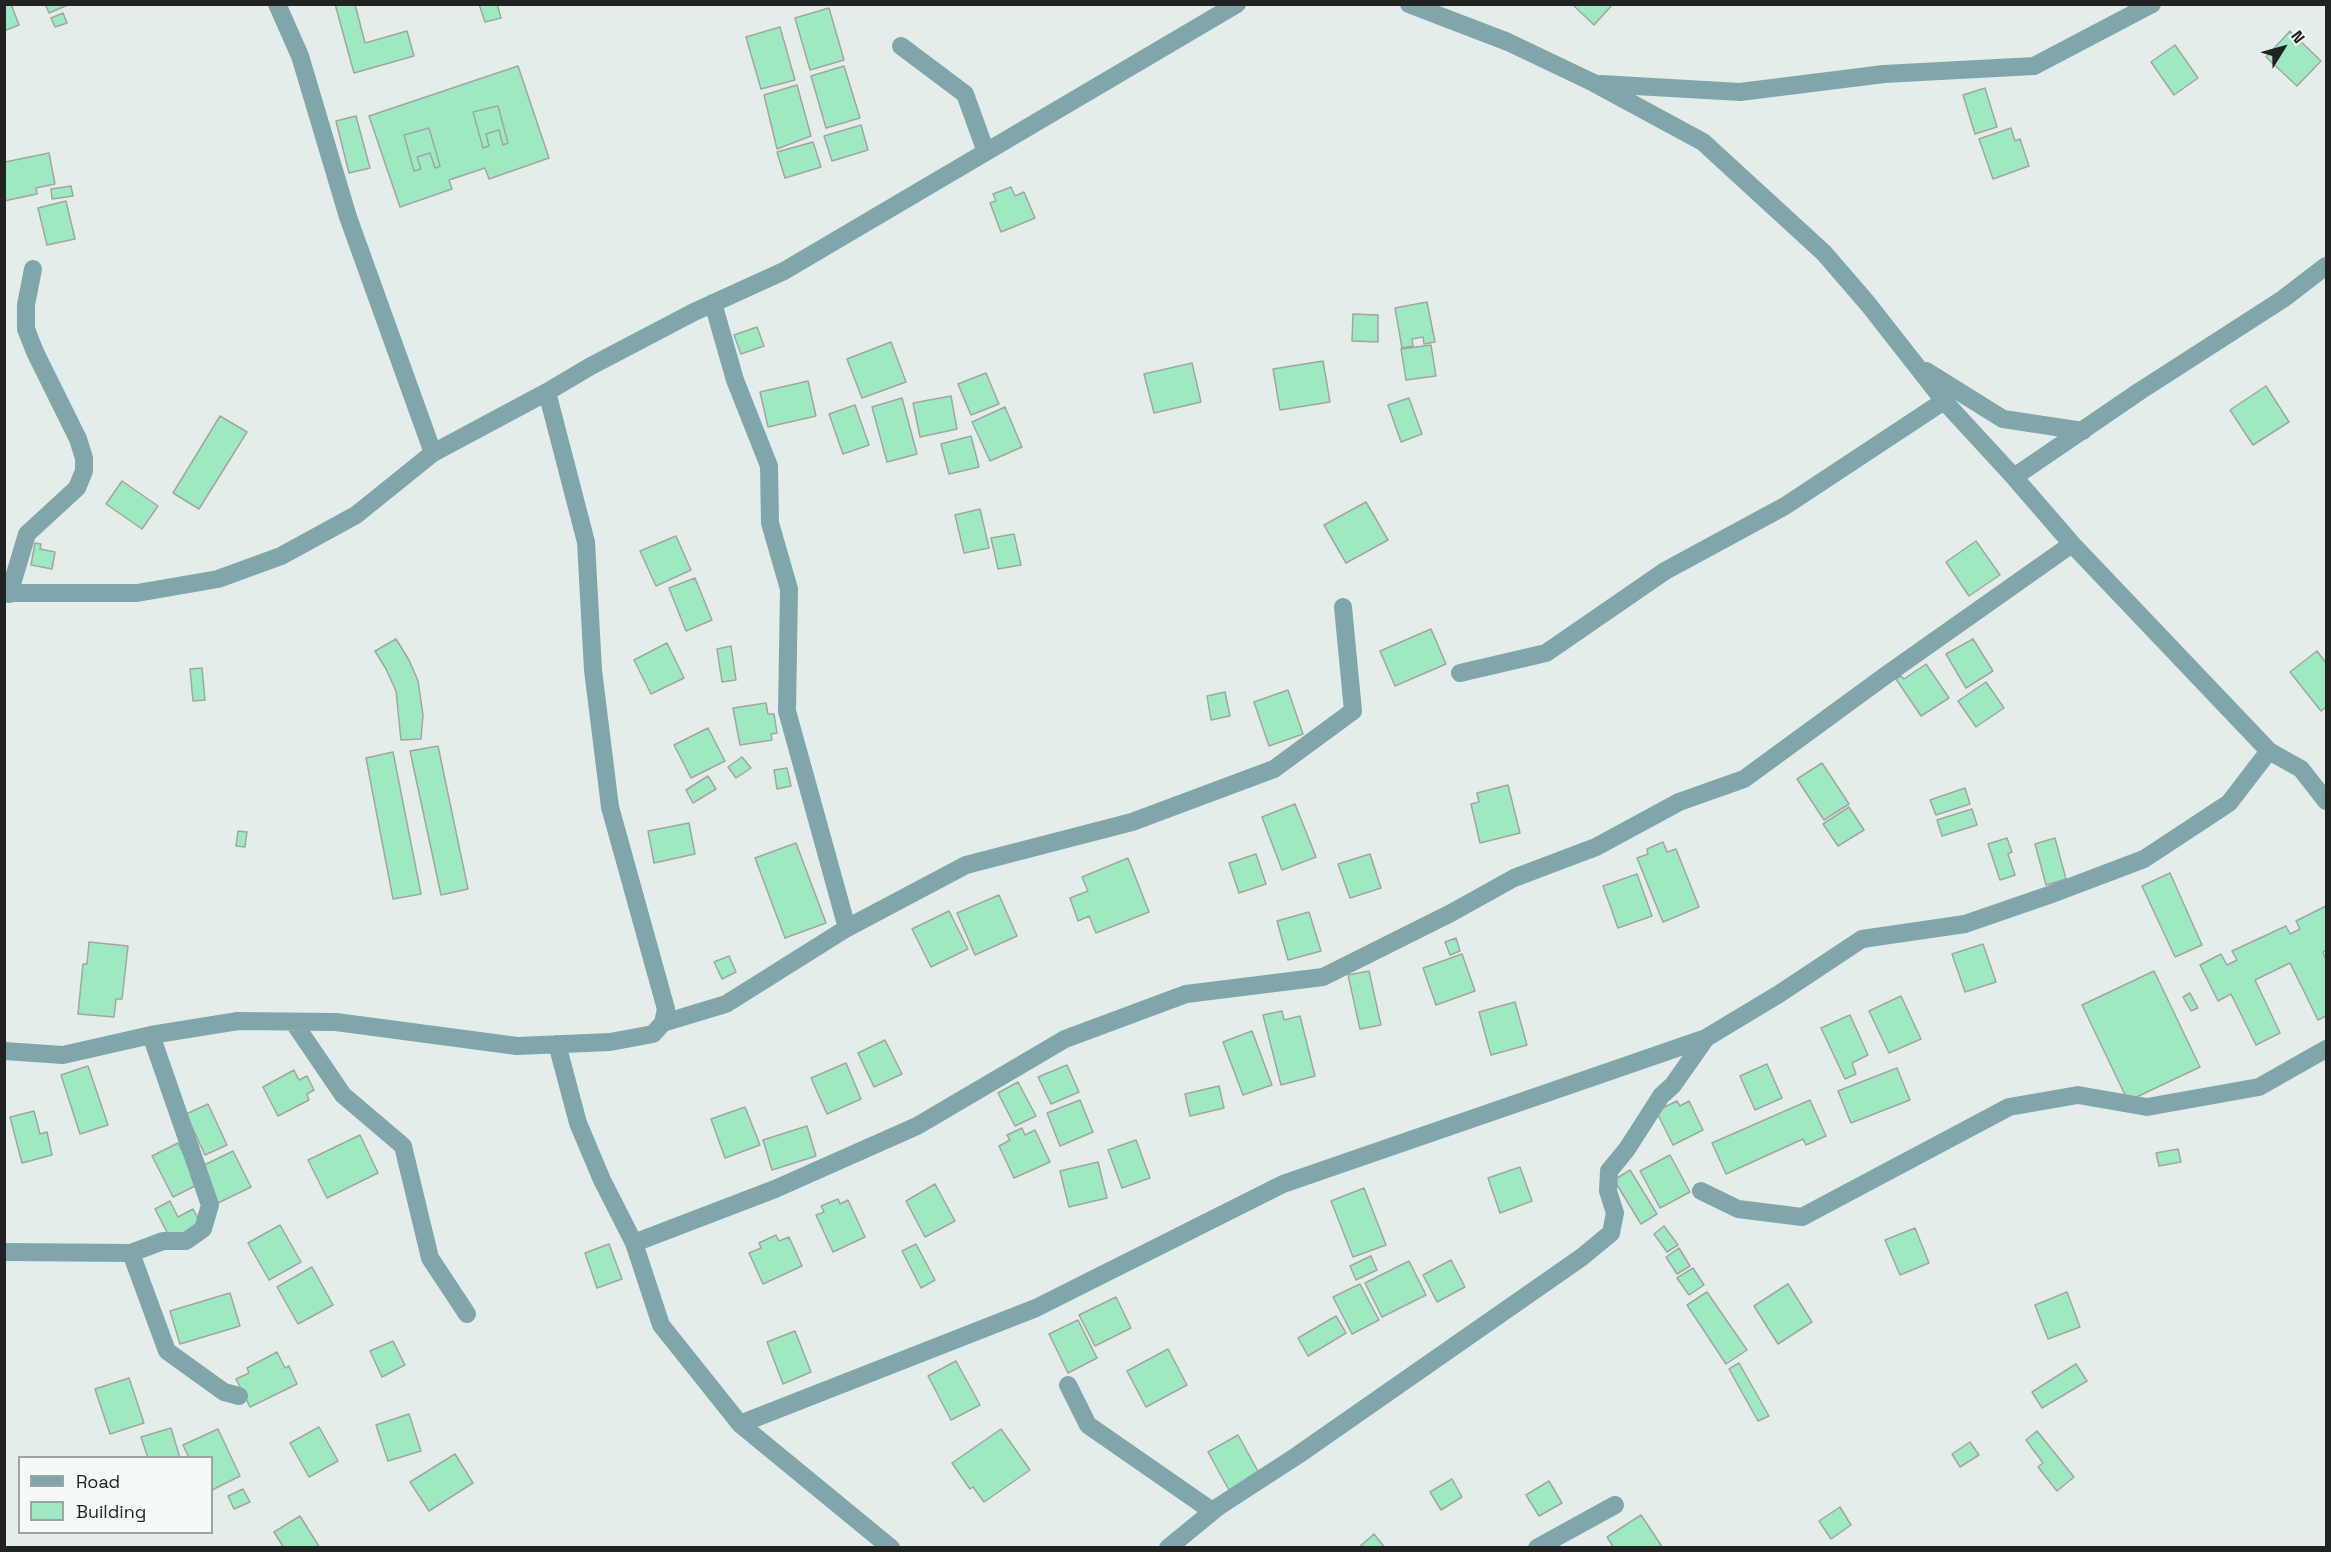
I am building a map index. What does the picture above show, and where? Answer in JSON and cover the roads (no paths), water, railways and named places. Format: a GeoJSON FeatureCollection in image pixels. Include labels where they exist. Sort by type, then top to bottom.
{"type":"FeatureCollection","features":[{"type":"Feature","properties":{"kind":"street"},"geometry":{"type":"LineString","coordinates":[[277,4],[300,56],[348,217],[433,453]]}},
{"type":"Feature","properties":{"kind":"street"},"geometry":{"type":"LineString","coordinates":[[33,268],[26,305],[26,329],[78,439],[84,458],[84,471],[77,488],[27,534],[7,594],[137,593],[218,579],[281,556],[356,515],[433,453],[591,366],[713,303],[784,271],[1237,4]]}},
{"type":"Feature","properties":{"kind":"street"},"geometry":{"type":"LineString","coordinates":[[1409,4],[1508,42],[1594,83],[1702,142],[1824,253],[1944,401],[2072,544],[2270,751],[2301,769],[2326,801]]}},
{"type":"Feature","properties":{"kind":"street"},"geometry":{"type":"LineString","coordinates":[[1594,83],[1740,92],[1884,74],[2034,66],[2152,4]]}},
{"type":"Feature","properties":{"kind":"street"},"geometry":{"type":"LineString","coordinates":[[901,46],[965,94],[986,152]]}},
{"type":"Feature","properties":{"kind":"street"},"geometry":{"type":"LineString","coordinates":[[2014,477],[2140,391],[2283,299],[2326,266]]}},
{"type":"Feature","properties":{"kind":"street"},"geometry":{"type":"LineString","coordinates":[[713,303],[735,380],[768,466],[770,523],[789,589],[787,711],[847,928]]}},
{"type":"Feature","properties":{"kind":"street"},"geometry":{"type":"LineString","coordinates":[[1917,366],[2003,419],[2083,431]]}},
{"type":"Feature","properties":{"kind":"street"},"geometry":{"type":"LineString","coordinates":[[4,1051],[63,1055],[151,1035],[238,1021],[336,1023],[517,1046],[610,1042],[653,1034],[663,1023],[666,1009],[610,807],[593,670],[586,542],[547,392]]}},
{"type":"Feature","properties":{"kind":"street"},"geometry":{"type":"LineString","coordinates":[[1460,673],[1546,653],[1665,571],[1785,506],[1944,401]]}},
{"type":"Feature","properties":{"kind":"street"},"geometry":{"type":"LineString","coordinates":[[634,1243],[775,1189],[917,1126],[1065,1039],[1186,994],[1323,977],[1451,913],[1514,878],[1596,847],[1679,802],[1744,779],[2072,544]]}},
{"type":"Feature","properties":{"kind":"street"},"geometry":{"type":"LineString","coordinates":[[663,1023],[726,1004],[847,928],[966,866],[1132,822],[1274,769],[1353,711],[1344,607]]}},
{"type":"Feature","properties":{"kind":"street"},"geometry":{"type":"LineString","coordinates":[[740,1424],[1036,1308],[1283,1184],[1706,1038],[1862,939],[1965,924],[2144,859],[2229,803],[2270,751]]}},
{"type":"Feature","properties":{"kind":"street"},"geometry":{"type":"LineString","coordinates":[[294,1023],[343,1095],[403,1146],[430,1258],[467,1314]]}},
{"type":"Feature","properties":{"kind":"street"},"geometry":{"type":"LineString","coordinates":[[4,1251],[131,1253],[163,1240],[186,1241],[202,1229],[210,1205],[151,1035]]}},
{"type":"Feature","properties":{"kind":"street"},"geometry":{"type":"LineString","coordinates":[[1168,1548],[1212,1511],[1298,1455],[1582,1257],[1611,1233],[1615,1213],[1608,1191],[1609,1171],[1627,1149],[1661,1096],[1672,1085],[1706,1038]]}},
{"type":"Feature","properties":{"kind":"street"},"geometry":{"type":"LineString","coordinates":[[557,1044],[578,1123],[602,1180],[634,1243],[661,1325],[740,1424],[891,1548]]}},
{"type":"Feature","properties":{"kind":"street"},"geometry":{"type":"LineString","coordinates":[[1701,1191],[1738,1209],[1802,1217],[2009,1107],[2078,1095],[2147,1107],[2259,1087],[2326,1049]]}},
{"type":"Feature","properties":{"kind":"street"},"geometry":{"type":"LineString","coordinates":[[131,1253],[167,1351],[224,1392],[239,1396]]}},
{"type":"Feature","properties":{"kind":"street"},"geometry":{"type":"LineString","coordinates":[[1068,1385],[1088,1425],[1212,1511]]}},
{"type":"Feature","properties":{"kind":"street"},"geometry":{"type":"LineString","coordinates":[[1537,1548],[1615,1505]]}}]}
